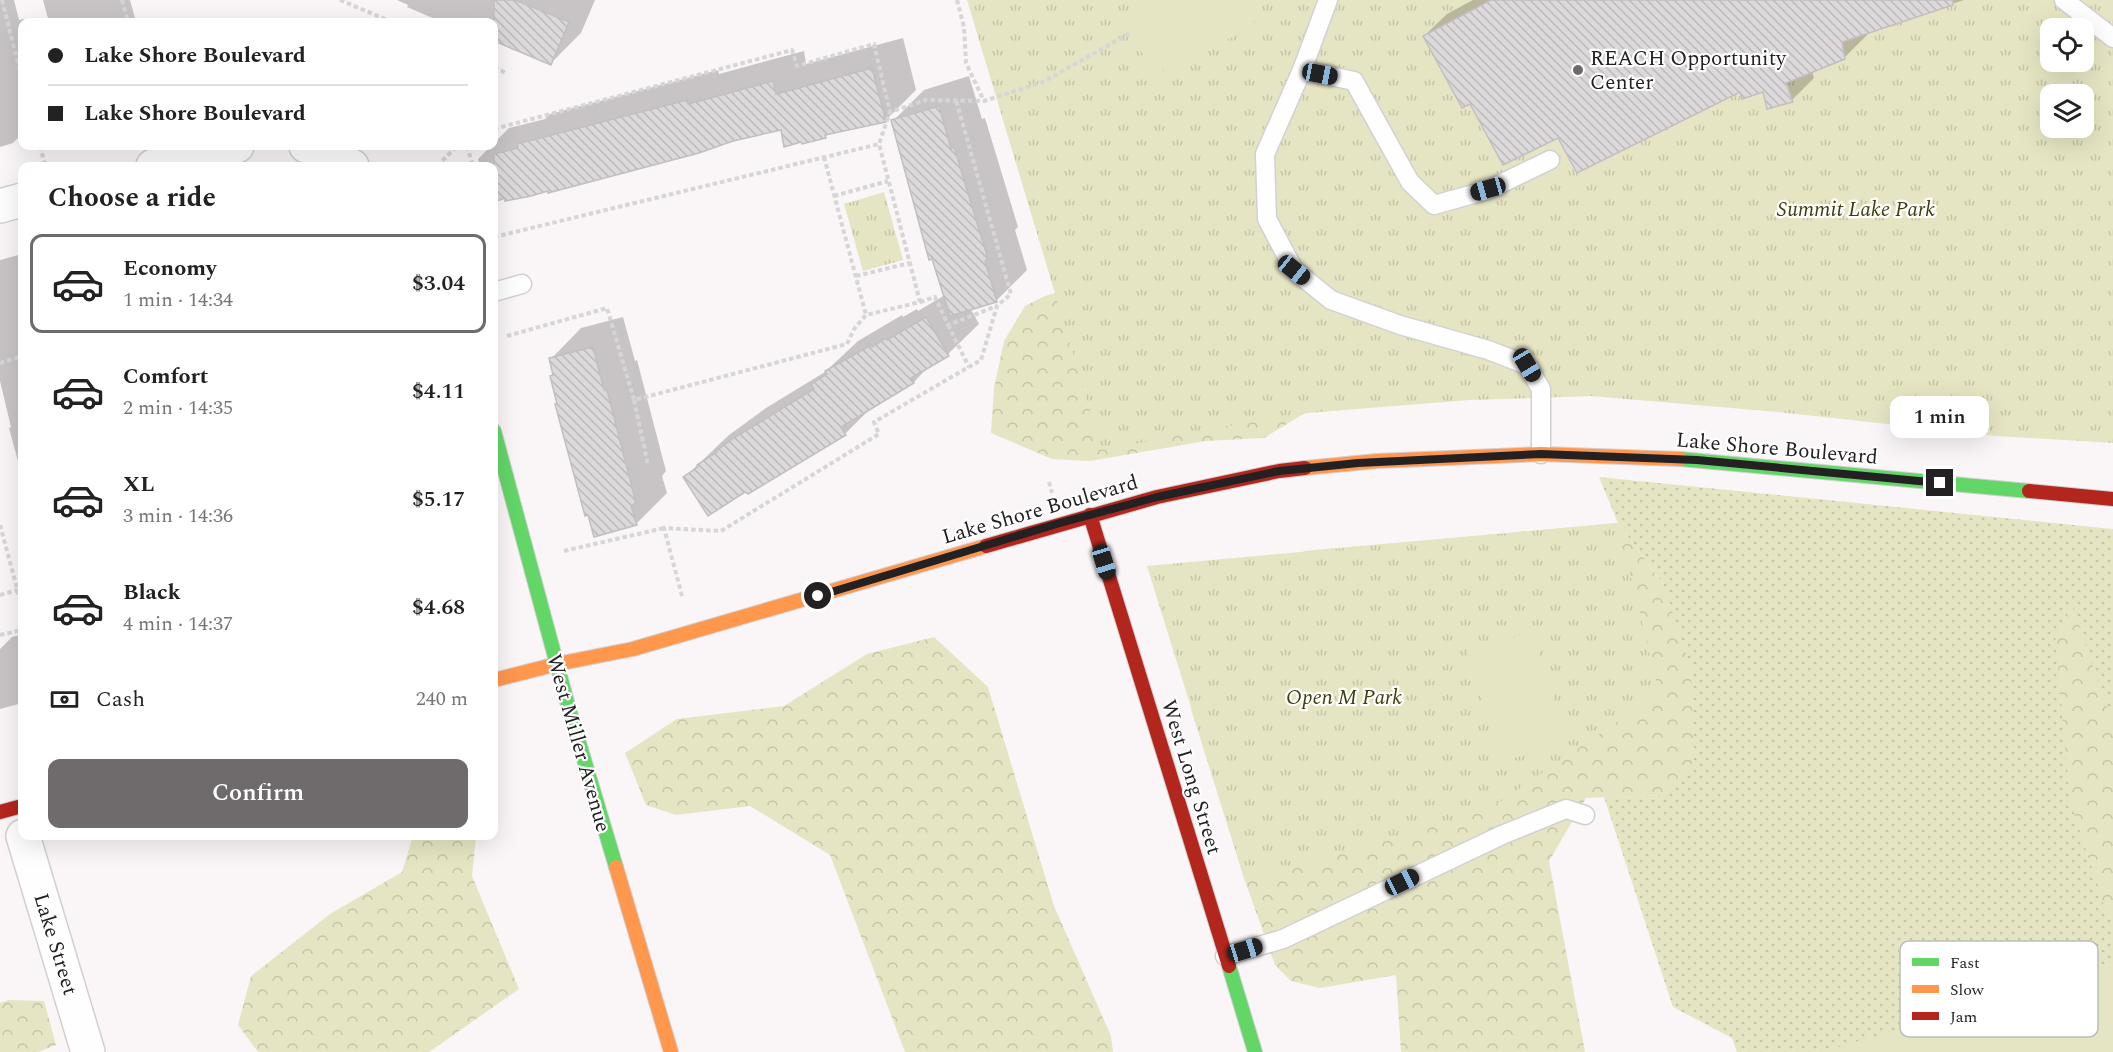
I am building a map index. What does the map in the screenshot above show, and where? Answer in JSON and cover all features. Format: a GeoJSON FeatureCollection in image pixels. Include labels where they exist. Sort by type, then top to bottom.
{"type":"FeatureCollection","features":[{"type":"Feature","properties":{"kind":"main road","name":"West Miller Avenue"},"geometry":{"type":"LineString","coordinates":[[498,446],[557,664],[671,1052]]}},
{"type":"Feature","properties":{"kind":"main road","name":"Lake Shore Boulevard"},"geometry":{"type":"LineString","coordinates":[[498,679],[557,664],[633,649],[731,622],[1157,497],[1279,471],[1377,461],[1541,454],[1697,460],[2113,499]]}},
{"type":"Feature","properties":{"kind":"main road","name":"West Long Street"},"geometry":{"type":"LineString","coordinates":[[1090,515],[1255,1052]]}},
{"type":"Feature","properties":{"kind":"street"},"geometry":{"type":"LineString","coordinates":[[322,150],[344,162]]}},
{"type":"Feature","properties":{"kind":"street"},"geometry":{"type":"LineString","coordinates":[[177,162],[226,154]]}},
{"type":"Feature","properties":{"kind":"street"},"geometry":{"type":"LineString","coordinates":[[0,206],[18,201]]}},
{"type":"Feature","properties":{"kind":"street","name":"Lake Street"},"geometry":{"type":"LineString","coordinates":[[23,840],[88,1052]]}},
{"type":"Feature","properties":{"kind":"lane"},"geometry":{"type":"LineString","coordinates":[[1328,0],[1302,70],[1265,154],[1267,219],[1294,270],[1331,300],[1400,325],[1488,350],[1527,365],[1541,389],[1541,454]]}},
{"type":"Feature","properties":{"kind":"lane"},"geometry":{"type":"LineString","coordinates":[[2064,0],[2113,38]]}},
{"type":"Feature","properties":{"kind":"lane"},"geometry":{"type":"LineString","coordinates":[[1302,70],[1354,81],[1410,182],[1434,205],[1488,189],[1550,160]]}},
{"type":"Feature","properties":{"kind":"lane"},"geometry":{"type":"LineString","coordinates":[[498,291],[522,284]]}},
{"type":"Feature","properties":{"kind":"lane"},"geometry":{"type":"LineString","coordinates":[[1225,956],[1283,939],[1502,835],[1566,809],[1586,815]]}},
{"type":"Feature","properties":{"kind":"path"},"geometry":{"type":"LineString","coordinates":[[2,0],[18,63]]}},
{"type":"Feature","properties":{"kind":"path"},"geometry":{"type":"LineString","coordinates":[[122,0],[127,18]]}},
{"type":"Feature","properties":{"kind":"path"},"geometry":{"type":"LineString","coordinates":[[340,0],[383,18]]}},
{"type":"Feature","properties":{"kind":"path"},"geometry":{"type":"LineString","coordinates":[[957,0],[964,27],[966,63],[984,101]]}},
{"type":"Feature","properties":{"kind":"path"},"geometry":{"type":"LineString","coordinates":[[890,112],[926,100],[984,101],[1043,82],[1132,32]]}},
{"type":"Feature","properties":{"kind":"path"},"geometry":{"type":"LineString","coordinates":[[498,128],[792,50],[797,66],[874,44],[890,112],[879,144],[921,302]]}},
{"type":"Feature","properties":{"kind":"path"},"geometry":{"type":"LineString","coordinates":[[498,69],[506,73]]}},
{"type":"Feature","properties":{"kind":"path"},"geometry":{"type":"LineString","coordinates":[[948,325],[998,306],[1011,294],[956,100]]}},
{"type":"Feature","properties":{"kind":"path"},"geometry":{"type":"LineString","coordinates":[[498,236],[879,144]]}},
{"type":"Feature","properties":{"kind":"path"},"geometry":{"type":"LineString","coordinates":[[441,162],[453,150]]}},
{"type":"Feature","properties":{"kind":"path"},"geometry":{"type":"LineString","coordinates":[[824,157],[866,315]]}},
{"type":"Feature","properties":{"kind":"path"},"geometry":{"type":"LineString","coordinates":[[834,196],[888,181]]}},
{"type":"Feature","properties":{"kind":"path"},"geometry":{"type":"LineString","coordinates":[[856,276],[910,263]]}},
{"type":"Feature","properties":{"kind":"path"},"geometry":{"type":"LineString","coordinates":[[634,400],[847,344],[854,329],[866,315],[935,297],[969,367]]}},
{"type":"Feature","properties":{"kind":"path"},"geometry":{"type":"LineString","coordinates":[[564,550],[664,528],[721,531],[879,434],[874,422],[981,360],[998,306]]}},
{"type":"Feature","properties":{"kind":"path"},"geometry":{"type":"LineString","coordinates":[[507,336],[607,308],[634,400],[648,465]]}},
{"type":"Feature","properties":{"kind":"path"},"geometry":{"type":"LineString","coordinates":[[0,363],[18,357]]}},
{"type":"Feature","properties":{"kind":"path"},"geometry":{"type":"LineString","coordinates":[[0,525],[18,590],[0,595]]}},
{"type":"Feature","properties":{"kind":"path"},"geometry":{"type":"LineString","coordinates":[[664,528],[682,596]]}},
{"type":"Feature","properties":{"kind":"path"},"geometry":{"type":"LineString","coordinates":[[0,635],[18,631]]}},
{"type":"Feature","properties":{"kind":"green space","name":"Summit Lake Park"},"geometry":{"type":"Polygon","coordinates":[[[967,0],[2113,0],[2113,443],[1997,436],[1778,412],[1591,396],[1470,400],[1295,414],[1102,450],[967,0]]]}},
{"type":"Feature","properties":{"kind":"green space"},"geometry":{"type":"Polygon","coordinates":[[[1154,0],[1244,0],[1256,26],[1152,75],[1124,14],[1154,0]]]}},
{"type":"Feature","properties":{"kind":"green space"},"geometry":{"type":"Polygon","coordinates":[[[884,192],[903,260],[863,271],[844,204],[884,192]]]}},
{"type":"Feature","properties":{"kind":"green space"},"geometry":{"type":"Polygon","coordinates":[[[1076,287],[1305,413],[1264,438],[1206,441],[1090,461],[1052,459],[991,433],[994,388],[1004,341],[1025,306],[1045,296],[1076,287]]]}},
{"type":"Feature","properties":{"kind":"green space"},"geometry":{"type":"Polygon","coordinates":[[[1599,477],[2113,529],[2113,1052],[1737,1052],[1732,1038],[1673,1007],[1604,797],[1666,795],[1663,584],[1618,523],[1599,477]]]}},
{"type":"Feature","properties":{"kind":"green space","name":"Open M Park"},"geometry":{"type":"Polygon","coordinates":[[[1618,523],[1663,584],[1691,669],[1694,761],[1666,795],[1586,798],[1549,861],[1585,1052],[1401,1052],[1396,975],[1320,988],[1291,981],[1275,965],[1245,881],[1191,709],[1304,551],[1618,523]]]}},
{"type":"Feature","properties":{"kind":"green space","name":"Open M Park"},"geometry":{"type":"Polygon","coordinates":[[[1618,523],[1659,693],[1488,810],[1245,881],[1147,566],[1618,523]]]}},
{"type":"Feature","properties":{"kind":"green space"},"geometry":{"type":"Polygon","coordinates":[[[2072,605],[2113,725],[2113,925],[2107,915],[2070,801],[2055,634],[2072,605]]]}},
{"type":"Feature","properties":{"kind":"green space"},"geometry":{"type":"Polygon","coordinates":[[[1533,631],[1566,743],[1500,762],[1467,651],[1533,631]]]}},
{"type":"Feature","properties":{"kind":"green space"},"geometry":{"type":"Polygon","coordinates":[[[934,637],[988,687],[1054,906],[1111,1036],[1113,1052],[905,1052],[830,855],[750,806],[676,815],[646,805],[625,753],[677,719],[784,706],[867,654],[934,637]]]}},
{"type":"Feature","properties":{"kind":"green space"},"geometry":{"type":"Polygon","coordinates":[[[412,840],[476,840],[472,876],[519,989],[429,1052],[258,1052],[238,1025],[251,976],[330,914],[402,872],[412,840]]]}},
{"type":"Feature","properties":{"kind":"green space"},"geometry":{"type":"Polygon","coordinates":[[[2113,967],[2113,1052],[1831,1052],[1831,1049],[1900,1029],[1900,1037],[2098,1037],[2098,971],[2113,967]]]}},
{"type":"Feature","properties":{"kind":"green space"},"geometry":{"type":"Polygon","coordinates":[[[9,1000],[44,1001],[56,1045],[38,1052],[0,1052],[0,1003],[9,1000]]]}},
{"type":"Feature","properties":{"kind":"building"},"geometry":{"type":"Polygon","coordinates":[[[494,0],[515,0],[569,22],[551,65],[498,43],[498,18],[494,18],[494,0]]]}},
{"type":"Feature","properties":{"kind":"building","name":"REACH Opportunity Center"},"geometry":{"type":"Polygon","coordinates":[[[1491,0],[1953,0],[1953,5],[1842,42],[1845,59],[1786,83],[1793,102],[1767,109],[1763,92],[1742,99],[1740,92],[1577,173],[1558,138],[1503,165],[1470,104],[1462,108],[1423,36],[1491,0]]]}},
{"type":"Feature","properties":{"kind":"building"},"geometry":{"type":"Polygon","coordinates":[[[872,68],[886,122],[825,135],[826,138],[784,147],[781,130],[733,141],[699,153],[548,193],[548,191],[498,201],[498,162],[494,162],[494,154],[518,148],[517,144],[687,100],[688,104],[773,81],[776,94],[872,68]]]}},
{"type":"Feature","properties":{"kind":"building"},"geometry":{"type":"Polygon","coordinates":[[[939,106],[988,259],[985,261],[997,302],[950,316],[932,259],[929,260],[891,120],[939,106]]]}},
{"type":"Feature","properties":{"kind":"building"},"geometry":{"type":"Polygon","coordinates":[[[926,317],[949,356],[911,378],[914,383],[841,427],[846,435],[748,494],[745,492],[708,516],[683,477],[734,438],[814,389],[811,384],[827,374],[825,371],[871,345],[872,347],[886,338],[887,340],[926,317]]]}},
{"type":"Feature","properties":{"kind":"building"},"geometry":{"type":"Polygon","coordinates":[[[593,347],[604,390],[607,390],[636,503],[631,506],[637,525],[594,537],[588,515],[585,516],[555,404],[557,404],[550,376],[553,375],[549,358],[593,347]]]}},
{"type":"Feature","properties":{"kind":"traffic: fast"},"geometry":{"type":"LineString","coordinates":[[498,446],[569,709],[616,867]]}},
{"type":"Feature","properties":{"kind":"traffic: fast"},"geometry":{"type":"LineString","coordinates":[[1680,459],[2029,491]]}},
{"type":"Feature","properties":{"kind":"traffic: fast"},"geometry":{"type":"LineString","coordinates":[[1229,966],[1255,1052]]}},
{"type":"Feature","properties":{"kind":"traffic: slow"},"geometry":{"type":"LineString","coordinates":[[1305,468],[1377,461],[1541,454],[1680,459]]}},
{"type":"Feature","properties":{"kind":"traffic: slow"},"geometry":{"type":"LineString","coordinates":[[498,679],[557,664],[633,649],[986,546]]}},
{"type":"Feature","properties":{"kind":"traffic: slow"},"geometry":{"type":"LineString","coordinates":[[616,867],[671,1052]]}},
{"type":"Feature","properties":{"kind":"traffic: jam"},"geometry":{"type":"LineString","coordinates":[[986,546],[1157,497],[1279,471],[1305,468]]}},
{"type":"Feature","properties":{"kind":"traffic: jam"},"geometry":{"type":"LineString","coordinates":[[2029,491],[2113,499]]}},
{"type":"Feature","properties":{"kind":"traffic: jam"},"geometry":{"type":"LineString","coordinates":[[1090,515],[1229,966]]}},
{"type":"Feature","properties":{"kind":"traffic: jam"},"geometry":{"type":"LineString","coordinates":[[0,812],[18,807]]}},
{"type":"Feature","properties":{"kind":"place","name":"REACH Opportunity Center"},"geometry":{"type":"Point","coordinates":[1578,70]}},
{"type":"Feature","properties":{"kind":"route"},"geometry":{"type":"LineString","coordinates":[[818,596],[1060,523],[1157,497],[1279,471],[1377,461],[1541,454],[1697,460],[1940,483]]}}]}
